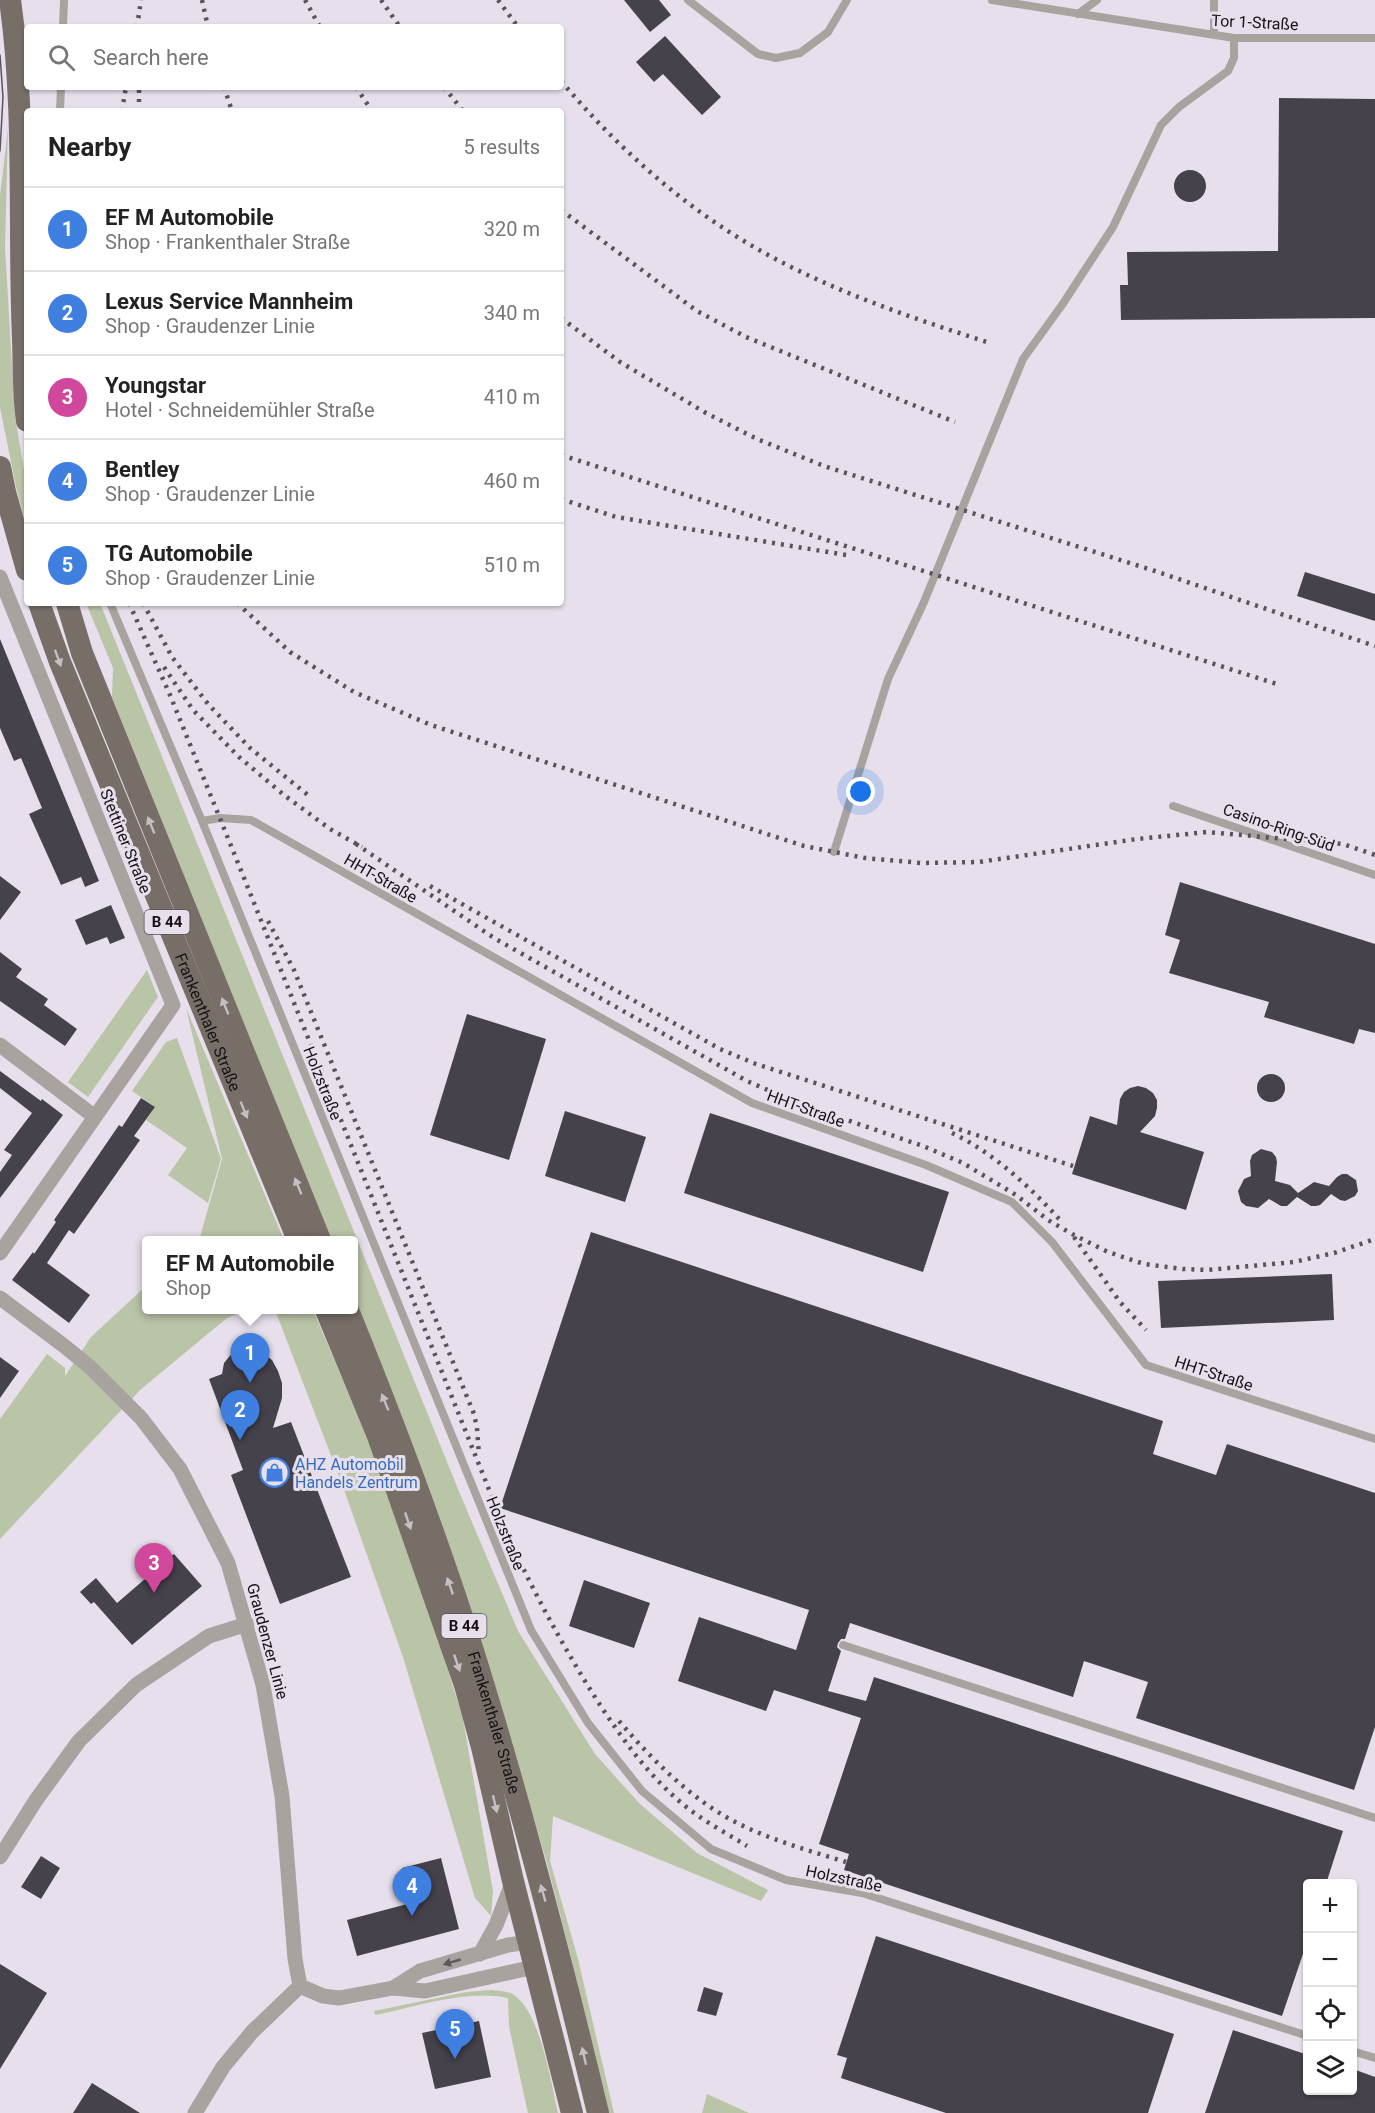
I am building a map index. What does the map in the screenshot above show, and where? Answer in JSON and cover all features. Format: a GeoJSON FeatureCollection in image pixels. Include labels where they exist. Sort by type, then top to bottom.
{"type":"FeatureCollection","features":[{"type":"Feature","properties":{"kind":"main road"},"geometry":{"type":"LineString","coordinates":[[10,0],[17,51],[21,144],[21,287],[24,354]]}},
{"type":"Feature","properties":{"kind":"main road"},"geometry":{"type":"LineString","coordinates":[[0,468],[24,559]]}},
{"type":"Feature","properties":{"kind":"main road","name":"Frankenthaler Straße"},"geometry":{"type":"LineString","coordinates":[[40,606],[60,662],[296,1236]]}},
{"type":"Feature","properties":{"kind":"main road","name":"Frankenthaler Straße"},"geometry":{"type":"LineString","coordinates":[[68,606],[82,652],[318,1236]]}},
{"type":"Feature","properties":{"kind":"main road","name":"Frankenthaler Straße"},"geometry":{"type":"LineString","coordinates":[[328,1314],[378,1436],[465,1685],[572,2113]]}},
{"type":"Feature","properties":{"kind":"main road","name":"Frankenthaler Straße"},"geometry":{"type":"LineString","coordinates":[[350,1314],[395,1426],[482,1678],[559,1949],[598,2113]]}},
{"type":"Feature","properties":{"kind":"main road"},"geometry":{"type":"LineString","coordinates":[[528,1942],[559,1949]]}},
{"type":"Feature","properties":{"kind":"main road"},"geometry":{"type":"LineString","coordinates":[[534,1967],[559,1949]]}},
{"type":"Feature","properties":{"kind":"street","name":"Stettiner Straße"},"geometry":{"type":"LineString","coordinates":[[0,578],[173,1005],[0,1253]]}},
{"type":"Feature","properties":{"kind":"street"},"geometry":{"type":"LineString","coordinates":[[0,1045],[95,1117]]}},
{"type":"Feature","properties":{"kind":"street","name":"Graudenzer Linie"},"geometry":{"type":"LineString","coordinates":[[0,1298],[90,1367],[141,1418],[174,1461],[202,1508],[228,1563],[264,1685],[282,1796],[295,1959],[300,1986]]}},
{"type":"Feature","properties":{"kind":"street"},"geometry":{"type":"LineString","coordinates":[[0,1857],[36,1800],[79,1741],[136,1685],[209,1636],[247,1624]]}},
{"type":"Feature","properties":{"kind":"street"},"geometry":{"type":"LineString","coordinates":[[480,1954],[496,1924],[513,1881]]}},
{"type":"Feature","properties":{"kind":"street"},"geometry":{"type":"LineString","coordinates":[[393,1988],[420,1971],[508,1945],[528,1942]]}},
{"type":"Feature","properties":{"kind":"street"},"geometry":{"type":"LineString","coordinates":[[195,2113],[230,2058],[268,2015],[300,1986],[323,1996],[339,1998],[393,1988],[425,1990],[534,1967]]}},
{"type":"Feature","properties":{"kind":"lane"},"geometry":{"type":"LineString","coordinates":[[688,0],[758,54],[777,58],[800,52],[828,32],[847,0]]}},
{"type":"Feature","properties":{"kind":"lane","name":"Tor 1-Straße"},"geometry":{"type":"LineString","coordinates":[[992,0],[1234,38],[1375,38]]}},
{"type":"Feature","properties":{"kind":"lane"},"geometry":{"type":"LineString","coordinates":[[1078,14],[1097,0]]}},
{"type":"Feature","properties":{"kind":"lane"},"geometry":{"type":"LineString","coordinates":[[1214,0],[1214,35]]}},
{"type":"Feature","properties":{"kind":"lane"},"geometry":{"type":"LineString","coordinates":[[63,24],[64,1]]}},
{"type":"Feature","properties":{"kind":"lane"},"geometry":{"type":"LineString","coordinates":[[834,852],[888,679],[924,602],[1023,359],[1062,305],[1113,227],[1161,125],[1179,107],[1228,71],[1234,58],[1234,38]]}},
{"type":"Feature","properties":{"kind":"lane"},"geometry":{"type":"LineString","coordinates":[[60,108],[61,90]]}},
{"type":"Feature","properties":{"kind":"lane","name":"Holzstraße"},"geometry":{"type":"LineString","coordinates":[[111,606],[202,821],[531,1630],[588,1723],[642,1791],[711,1849],[786,1880],[862,1893],[1303,2034]]}},
{"type":"Feature","properties":{"kind":"lane","name":"Casino-Ring-Süd"},"geometry":{"type":"LineString","coordinates":[[1173,806],[1375,874]]}},
{"type":"Feature","properties":{"kind":"lane","name":"HHT-Straße"},"geometry":{"type":"LineString","coordinates":[[202,821],[220,818],[251,820],[752,1104],[926,1165],[1012,1203],[1052,1242],[1146,1365],[1375,1439]]}},
{"type":"Feature","properties":{"kind":"lane"},"geometry":{"type":"LineString","coordinates":[[843,1645],[1375,1818]]}},
{"type":"Feature","properties":{"kind":"lane"},"geometry":{"type":"LineString","coordinates":[[1357,2052],[1375,2058]]}},
{"type":"Feature","properties":{"kind":"green space"},"geometry":{"type":"Polygon","coordinates":[[[8,128],[5,248],[15,416],[24,470],[24,517],[0,407],[0,196],[8,128]]]}},
{"type":"Feature","properties":{"kind":"green space"},"geometry":{"type":"Polygon","coordinates":[[[87,606],[101,606],[356,1236],[329,1236],[112,697],[113,668],[87,606]]]}},
{"type":"Feature","properties":{"kind":"green space"},"geometry":{"type":"Polygon","coordinates":[[[147,970],[158,997],[88,1097],[68,1082],[147,970]]]}},
{"type":"Feature","properties":{"kind":"green space"},"geometry":{"type":"Polygon","coordinates":[[[186,1008],[282,1236],[200,1236],[222,1159],[186,1008]]]}},
{"type":"Feature","properties":{"kind":"green space"},"geometry":{"type":"Polygon","coordinates":[[[177,1038],[221,1159],[208,1203],[168,1175],[187,1148],[146,1120],[155,1107],[132,1091],[166,1042],[177,1038]]]}},
{"type":"Feature","properties":{"kind":"green space"},"geometry":{"type":"Polygon","coordinates":[[[358,1242],[518,1631],[595,1754],[640,1804],[697,1853],[768,1890],[761,1901],[553,1816],[550,1861],[578,1959],[614,2113],[607,2113],[547,1863],[518,1766],[402,1423],[358,1308],[358,1242]]]}},
{"type":"Feature","properties":{"kind":"green space"},"geometry":{"type":"Polygon","coordinates":[[[142,1290],[142,1314],[236,1314],[227,1318],[140,1390],[0,1539],[0,1419],[47,1354],[65,1368],[65,1376],[91,1337],[142,1290]]]}},
{"type":"Feature","properties":{"kind":"green space"},"geometry":{"type":"Polygon","coordinates":[[[277,1314],[315,1314],[368,1439],[429,1609],[463,1719],[493,1891],[491,1916],[475,1898],[403,1657],[342,1484],[277,1314]]]}},
{"type":"Feature","properties":{"kind":"green space"},"geometry":{"type":"Polygon","coordinates":[[[491,1990],[514,1995],[531,2016],[543,2049],[558,2113],[528,2113],[509,2027],[508,1998],[459,1997],[375,2015],[374,2011],[466,1992],[491,1990]]]}},
{"type":"Feature","properties":{"kind":"green space"},"geometry":{"type":"Polygon","coordinates":[[[707,2094],[749,2113],[702,2113],[707,2094]]]}},
{"type":"Feature","properties":{"kind":"building"},"geometry":{"type":"Polygon","coordinates":[[[624,0],[659,0],[671,15],[650,32],[624,0]]]}},
{"type":"Feature","properties":{"kind":"building"},"geometry":{"type":"Polygon","coordinates":[[[665,36],[721,97],[702,115],[663,74],[654,82],[636,62],[665,36]]]}},
{"type":"Feature","properties":{"kind":"building"},"geometry":{"type":"Polygon","coordinates":[[[1279,98],[1375,99],[1375,318],[1121,320],[1120,285],[1128,285],[1127,252],[1278,251],[1279,98]]]}},
{"type":"Feature","properties":{"kind":"building"},"geometry":{"type":"Polygon","coordinates":[[[1190,170],[1201,175],[1206,186],[1201,197],[1190,202],[1179,197],[1174,186],[1179,175],[1190,170]]]}},
{"type":"Feature","properties":{"kind":"building"},"geometry":{"type":"Polygon","coordinates":[[[1305,572],[1375,594],[1375,621],[1297,596],[1305,572]]]}},
{"type":"Feature","properties":{"kind":"building"},"geometry":{"type":"Polygon","coordinates":[[[0,639],[99,881],[85,887],[81,877],[61,885],[29,814],[42,808],[21,758],[14,761],[0,728],[0,639]]]}},
{"type":"Feature","properties":{"kind":"building"},"geometry":{"type":"Polygon","coordinates":[[[0,876],[21,892],[0,920],[0,876]]]}},
{"type":"Feature","properties":{"kind":"building"},"geometry":{"type":"Polygon","coordinates":[[[1180,882],[1375,944],[1375,1033],[1359,1029],[1354,1044],[1264,1017],[1269,1002],[1169,973],[1180,940],[1165,935],[1180,882]]]}},
{"type":"Feature","properties":{"kind":"building"},"geometry":{"type":"Polygon","coordinates":[[[111,905],[125,938],[110,944],[107,937],[86,945],[75,920],[111,905]]]}},
{"type":"Feature","properties":{"kind":"building"},"geometry":{"type":"Polygon","coordinates":[[[0,952],[22,969],[16,977],[48,999],[44,1005],[77,1029],[65,1046],[0,1001],[0,952]]]}},
{"type":"Feature","properties":{"kind":"building"},"geometry":{"type":"Polygon","coordinates":[[[467,1014],[546,1039],[509,1160],[430,1135],[467,1014]]]}},
{"type":"Feature","properties":{"kind":"building"},"geometry":{"type":"Polygon","coordinates":[[[0,1071],[63,1115],[0,1198],[0,1172],[12,1155],[4,1150],[32,1113],[0,1088],[0,1071]]]}},
{"type":"Feature","properties":{"kind":"building"},"geometry":{"type":"Polygon","coordinates":[[[1271,1074],[1281,1078],[1285,1088],[1281,1098],[1271,1102],[1261,1098],[1257,1088],[1261,1078],[1271,1074]]]}},
{"type":"Feature","properties":{"kind":"building"},"geometry":{"type":"Polygon","coordinates":[[[1138,1086],[1153,1093],[1157,1100],[1155,1116],[1140,1132],[1204,1152],[1186,1210],[1072,1174],[1090,1116],[1117,1125],[1120,1099],[1124,1092],[1138,1086]]]}},
{"type":"Feature","properties":{"kind":"building"},"geometry":{"type":"Polygon","coordinates":[[[141,1098],[155,1107],[134,1136],[140,1140],[74,1234],[69,1230],[47,1263],[90,1295],[69,1323],[12,1280],[33,1252],[34,1254],[56,1222],[54,1220],[119,1125],[122,1127],[141,1098]]]}},
{"type":"Feature","properties":{"kind":"building"},"geometry":{"type":"Polygon","coordinates":[[[565,1111],[646,1137],[625,1202],[545,1176],[565,1111]]]}},
{"type":"Feature","properties":{"kind":"building"},"geometry":{"type":"Polygon","coordinates":[[[710,1113],[949,1192],[923,1272],[684,1193],[710,1113]]]}},
{"type":"Feature","properties":{"kind":"building"},"geometry":{"type":"Polygon","coordinates":[[[1261,1149],[1272,1152],[1276,1157],[1275,1181],[1290,1185],[1298,1193],[1314,1182],[1329,1186],[1342,1174],[1347,1174],[1356,1180],[1358,1191],[1355,1196],[1345,1201],[1331,1194],[1316,1206],[1311,1206],[1297,1197],[1287,1206],[1281,1206],[1269,1199],[1258,1208],[1246,1206],[1241,1202],[1238,1191],[1244,1179],[1251,1176],[1252,1155],[1261,1149]]]}},
{"type":"Feature","properties":{"kind":"building"},"geometry":{"type":"Polygon","coordinates":[[[591,1232],[1163,1421],[1153,1454],[1216,1475],[1227,1444],[1375,1493],[1375,1727],[1354,1790],[1136,1718],[1148,1682],[1084,1661],[1073,1697],[850,1623],[845,1639],[841,1639],[838,1643],[837,1647],[841,1651],[828,1691],[866,1701],[874,1677],[1343,1831],[1328,1879],[1303,1879],[1303,1954],[1282,2016],[844,1870],[849,1854],[819,1844],[861,1718],[774,1690],[766,1711],[678,1681],[699,1617],[796,1650],[809,1610],[500,1508],[591,1232]]]}},
{"type":"Feature","properties":{"kind":"building"},"geometry":{"type":"Polygon","coordinates":[[[1332,1274],[1334,1320],[1161,1328],[1158,1281],[1332,1274]]]}},
{"type":"Feature","properties":{"kind":"building","name":"AHZ Automobil Handels Zentrum"},"geometry":{"type":"Polygon","coordinates":[[[242,1347],[253,1347],[262,1352],[272,1360],[278,1371],[282,1383],[282,1398],[273,1428],[291,1422],[351,1577],[280,1604],[231,1475],[243,1470],[209,1379],[222,1374],[224,1363],[233,1352],[242,1347]]]}},
{"type":"Feature","properties":{"kind":"building"},"geometry":{"type":"Polygon","coordinates":[[[0,1357],[19,1371],[0,1398],[0,1357]]]}},
{"type":"Feature","properties":{"kind":"building"},"geometry":{"type":"Polygon","coordinates":[[[174,1554],[202,1586],[132,1645],[94,1602],[91,1604],[80,1592],[96,1578],[117,1603],[174,1554]]]}},
{"type":"Feature","properties":{"kind":"building"},"geometry":{"type":"Polygon","coordinates":[[[584,1580],[650,1603],[634,1648],[569,1626],[584,1580]]]}},
{"type":"Feature","properties":{"kind":"building"},"geometry":{"type":"Polygon","coordinates":[[[41,1856],[60,1868],[41,1899],[21,1887],[41,1856]]]}},
{"type":"Feature","properties":{"kind":"building"},"geometry":{"type":"Polygon","coordinates":[[[441,1858],[459,1929],[357,1956],[347,1920],[411,1903],[402,1868],[441,1858]]]}},
{"type":"Feature","properties":{"kind":"building"},"geometry":{"type":"Polygon","coordinates":[[[876,1936],[1174,2034],[1148,2113],[946,2113],[841,2078],[847,2058],[837,2055],[876,1936]]]}},
{"type":"Feature","properties":{"kind":"building"},"geometry":{"type":"Polygon","coordinates":[[[0,1964],[47,1993],[0,2069],[0,1964]]]}},
{"type":"Feature","properties":{"kind":"building"},"geometry":{"type":"Polygon","coordinates":[[[704,1987],[723,1993],[716,2016],[697,2011],[704,1987]]]}},
{"type":"Feature","properties":{"kind":"building"},"geometry":{"type":"Polygon","coordinates":[[[479,2021],[491,2077],[435,2089],[422,2033],[479,2021]]]}},
{"type":"Feature","properties":{"kind":"building"},"geometry":{"type":"Polygon","coordinates":[[[1233,2030],[1303,2053],[1303,2095],[1357,2095],[1357,2070],[1375,2077],[1375,2113],[1205,2113],[1233,2030]]]}},
{"type":"Feature","properties":{"kind":"building"},"geometry":{"type":"Polygon","coordinates":[[[92,2083],[140,2113],[73,2113],[92,2083]]]}},
{"type":"Feature","properties":{"kind":"tram line"},"geometry":{"type":"LineString","coordinates":[[0,55],[3,97],[0,151]]}},
{"type":"Feature","properties":{"kind":"railway"},"geometry":{"type":"LineString","coordinates":[[137,24],[141,0]]}},
{"type":"Feature","properties":{"kind":"railway"},"geometry":{"type":"LineString","coordinates":[[202,0],[207,24]]}},
{"type":"Feature","properties":{"kind":"railway"},"geometry":{"type":"LineString","coordinates":[[305,0],[318,24]]}},
{"type":"Feature","properties":{"kind":"railway"},"geometry":{"type":"LineString","coordinates":[[381,0],[398,24]]}},
{"type":"Feature","properties":{"kind":"railway"},"geometry":{"type":"LineString","coordinates":[[498,0],[516,24]]}},
{"type":"Feature","properties":{"kind":"railway"},"geometry":{"type":"LineString","coordinates":[[564,84],[604,128],[650,172],[701,212],[754,247],[840,289],[899,313],[990,343]]}},
{"type":"Feature","properties":{"kind":"railway"},"geometry":{"type":"LineString","coordinates":[[122,108],[126,90]]}},
{"type":"Feature","properties":{"kind":"railway"},"geometry":{"type":"LineString","coordinates":[[139,90],[139,108]]}},
{"type":"Feature","properties":{"kind":"railway"},"geometry":{"type":"LineString","coordinates":[[225,90],[231,108]]}},
{"type":"Feature","properties":{"kind":"railway"},"geometry":{"type":"LineString","coordinates":[[358,90],[370,108]]}},
{"type":"Feature","properties":{"kind":"railway"},"geometry":{"type":"LineString","coordinates":[[446,90],[461,108]]}},
{"type":"Feature","properties":{"kind":"railway"},"geometry":{"type":"LineString","coordinates":[[564,212],[697,311],[746,337],[955,422]]}},
{"type":"Feature","properties":{"kind":"railway"},"geometry":{"type":"LineString","coordinates":[[564,320],[620,362],[706,413],[757,439],[824,466],[1155,571],[1375,646]]}},
{"type":"Feature","properties":{"kind":"railway"},"geometry":{"type":"LineString","coordinates":[[564,456],[1280,685]]}},
{"type":"Feature","properties":{"kind":"railway"},"geometry":{"type":"LineString","coordinates":[[564,500],[616,517],[852,556]]}},
{"type":"Feature","properties":{"kind":"railway"},"geometry":{"type":"LineString","coordinates":[[130,606],[170,695],[508,1537],[528,1578],[581,1675],[636,1756],[674,1797],[710,1824],[747,1846]]}},
{"type":"Feature","properties":{"kind":"railway"},"geometry":{"type":"LineString","coordinates":[[145,606],[172,657],[208,704],[250,748],[309,796]]}},
{"type":"Feature","properties":{"kind":"railway"},"geometry":{"type":"LineString","coordinates":[[240,606],[290,652],[354,692],[431,725],[804,846],[865,858],[921,863],[979,862],[1137,839],[1207,832],[1343,844],[1375,855]]}},
{"type":"Feature","properties":{"kind":"railway"},"geometry":{"type":"LineString","coordinates":[[164,667],[193,710],[239,757],[284,795],[330,829],[362,847]]}},
{"type":"Feature","properties":{"kind":"railway"},"geometry":{"type":"LineString","coordinates":[[356,844],[494,938],[747,1081],[800,1104],[923,1146],[963,1163],[1016,1195],[1048,1220],[1108,1252],[1144,1264],[1207,1270],[1294,1262],[1334,1253],[1372,1240]]}},
{"type":"Feature","properties":{"kind":"railway"},"geometry":{"type":"LineString","coordinates":[[430,886],[720,1049],[756,1064],[1073,1166]]}},
{"type":"Feature","properties":{"kind":"railway"},"geometry":{"type":"LineString","coordinates":[[268,921],[294,970],[474,1414],[479,1455]]}},
{"type":"Feature","properties":{"kind":"railway"},"geometry":{"type":"LineString","coordinates":[[952,1133],[982,1150],[1011,1172],[1061,1221]]}},
{"type":"Feature","properties":{"kind":"railway"},"geometry":{"type":"LineString","coordinates":[[1074,1237],[1120,1302],[1146,1330]]}},
{"type":"Feature","properties":{"kind":"railway"},"geometry":{"type":"LineString","coordinates":[[619,1721],[667,1772],[721,1814],[766,1836],[846,1862]]}},
{"type":"Feature","properties":{"kind":"place","name":"EF M Automobile"},"geometry":{"type":"Point","coordinates":[250,1383]}},
{"type":"Feature","properties":{"kind":"place","name":"Lexus Service Mannheim"},"geometry":{"type":"Point","coordinates":[240,1440]}},
{"type":"Feature","properties":{"kind":"place","name":"AHZ Automobil Handels Zentrum"},"geometry":{"type":"Point","coordinates":[274,1473]}},
{"type":"Feature","properties":{"kind":"place","name":"Youngstar"},"geometry":{"type":"Point","coordinates":[154,1593]}},
{"type":"Feature","properties":{"kind":"place","name":"Bentley"},"geometry":{"type":"Point","coordinates":[412,1916]}},
{"type":"Feature","properties":{"kind":"place","name":"TG Automobile"},"geometry":{"type":"Point","coordinates":[455,2059]}}]}
